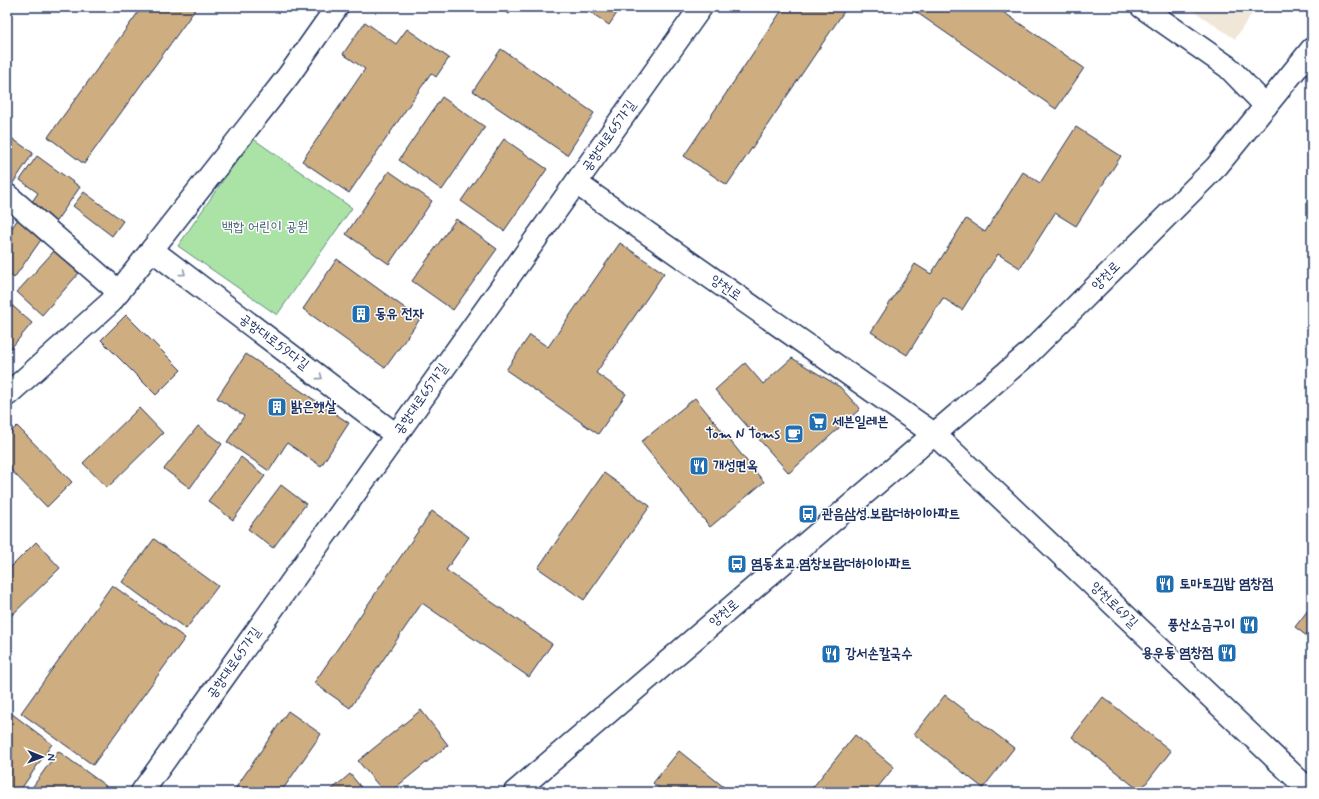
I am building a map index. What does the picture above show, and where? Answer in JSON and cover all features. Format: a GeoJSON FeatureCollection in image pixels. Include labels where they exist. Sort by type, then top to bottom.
{"type":"FeatureCollection","features":[{"type":"Feature","properties":{"kind":"street"},"geometry":{"type":"LineString","coordinates":[[7,395],[110,303],[289,75],[337,7]]}},
{"type":"Feature","properties":{"kind":"street","name":"공항대로65가길"},"geometry":{"type":"LineString","coordinates":[[142,792],[701,7]]}},
{"type":"Feature","properties":{"kind":"street"},"geometry":{"type":"LineString","coordinates":[[1142,7],[1228,67],[1266,106]]}},
{"type":"Feature","properties":{"kind":"street","name":"양천로"},"geometry":{"type":"LineString","coordinates":[[523,790],[1028,354],[1217,166],[1312,49]]}},
{"type":"Feature","properties":{"kind":"street","name":"양천로"},"geometry":{"type":"LineString","coordinates":[[576,183],[934,434]]}},
{"type":"Feature","properties":{"kind":"street"},"geometry":{"type":"LineString","coordinates":[[7,195],[119,292]]}},
{"type":"Feature","properties":{"kind":"street","name":"공항대로59다길"},"geometry":{"type":"LineString","coordinates":[[152,250],[396,435]]}},
{"type":"Feature","properties":{"kind":"street","name":"양천로69길"},"geometry":{"type":"LineString","coordinates":[[934,434],[1311,792]]}},
{"type":"Feature","properties":{"kind":"shaded area"},"geometry":{"type":"Polygon","coordinates":[[[1188,7],[1256,7],[1235,39],[1188,7]]]}},
{"type":"Feature","properties":{"kind":"green space","name":"백합 어린이 공원"},"geometry":{"type":"Polygon","coordinates":[[[252,138],[352,208],[277,315],[178,246],[252,138]]]}},
{"type":"Feature","properties":{"kind":"building"},"geometry":{"type":"Polygon","coordinates":[[[142,7],[197,7],[84,164],[48,137],[142,7]]]}},
{"type":"Feature","properties":{"kind":"building"},"geometry":{"type":"Polygon","coordinates":[[[499,7],[514,7],[509,14],[499,7]]]}},
{"type":"Feature","properties":{"kind":"building"},"geometry":{"type":"Polygon","coordinates":[[[583,7],[621,7],[609,25],[583,7]]]}},
{"type":"Feature","properties":{"kind":"building"},"geometry":{"type":"Polygon","coordinates":[[[784,7],[847,7],[727,185],[684,156],[784,7]]]}},
{"type":"Feature","properties":{"kind":"building"},"geometry":{"type":"Polygon","coordinates":[[[920,7],[996,7],[1084,68],[1056,109],[916,12],[920,7]]]}},
{"type":"Feature","properties":{"kind":"building"},"geometry":{"type":"Polygon","coordinates":[[[365,22],[396,44],[407,29],[449,58],[436,77],[431,73],[349,193],[302,161],[365,69],[343,54],[365,22]]]}},
{"type":"Feature","properties":{"kind":"building"},"geometry":{"type":"Polygon","coordinates":[[[501,49],[594,113],[567,155],[473,91],[501,49]]]}},
{"type":"Feature","properties":{"kind":"building"},"geometry":{"type":"Polygon","coordinates":[[[442,97],[485,127],[442,190],[399,160],[442,97]]]}},
{"type":"Feature","properties":{"kind":"building"},"geometry":{"type":"Polygon","coordinates":[[[1076,127],[1121,156],[1076,226],[1055,213],[1020,268],[998,254],[962,310],[943,298],[907,355],[871,332],[915,264],[931,274],[966,219],[985,232],[1023,172],[1040,183],[1076,127]]]}},
{"type":"Feature","properties":{"kind":"building"},"geometry":{"type":"Polygon","coordinates":[[[7,135],[33,153],[11,186],[7,183],[7,135]]]}},
{"type":"Feature","properties":{"kind":"building"},"geometry":{"type":"Polygon","coordinates":[[[504,139],[547,169],[504,231],[461,201],[504,139]]]}},
{"type":"Feature","properties":{"kind":"building"},"geometry":{"type":"Polygon","coordinates":[[[37,156],[80,187],[52,227],[27,209],[38,193],[20,180],[37,156]]]}},
{"type":"Feature","properties":{"kind":"building"},"geometry":{"type":"Polygon","coordinates":[[[389,171],[432,201],[389,264],[346,234],[389,171]]]}},
{"type":"Feature","properties":{"kind":"building"},"geometry":{"type":"Polygon","coordinates":[[[84,192],[123,221],[112,236],[73,206],[84,192]]]}},
{"type":"Feature","properties":{"kind":"building"},"geometry":{"type":"Polygon","coordinates":[[[18,219],[43,237],[14,278],[7,272],[7,235],[18,219]]]}},
{"type":"Feature","properties":{"kind":"building"},"geometry":{"type":"Polygon","coordinates":[[[456,219],[497,249],[453,310],[412,281],[456,219]]]}},
{"type":"Feature","properties":{"kind":"building"},"geometry":{"type":"Polygon","coordinates":[[[620,243],[664,273],[596,373],[626,394],[598,434],[506,370],[530,335],[548,347],[620,243]]]}},
{"type":"Feature","properties":{"kind":"building"},"geometry":{"type":"Polygon","coordinates":[[[54,251],[79,273],[42,315],[17,292],[54,251]]]}},
{"type":"Feature","properties":{"kind":"building","name":"동유 전자"},"geometry":{"type":"Polygon","coordinates":[[[337,259],[420,319],[385,368],[303,309],[337,259]]]}},
{"type":"Feature","properties":{"kind":"building"},"geometry":{"type":"Polygon","coordinates":[[[7,301],[32,323],[7,353],[7,301]]]}},
{"type":"Feature","properties":{"kind":"building"},"geometry":{"type":"Polygon","coordinates":[[[126,315],[181,370],[156,395],[101,340],[126,315]]]}},
{"type":"Feature","properties":{"kind":"building","name":"밝은햇살"},"geometry":{"type":"Polygon","coordinates":[[[246,354],[349,423],[321,466],[287,443],[269,471],[227,442],[244,416],[217,398],[246,354]]]}},
{"type":"Feature","properties":{"kind":"building"},"geometry":{"type":"Polygon","coordinates":[[[792,358],[840,387],[860,409],[789,473],[715,390],[745,363],[763,384],[792,358]]]}},
{"type":"Feature","properties":{"kind":"building"},"geometry":{"type":"Polygon","coordinates":[[[695,398],[764,482],[710,527],[641,442],[695,398]]]}},
{"type":"Feature","properties":{"kind":"building"},"geometry":{"type":"Polygon","coordinates":[[[139,408],[163,433],[107,488],[83,463],[139,408]]]}},
{"type":"Feature","properties":{"kind":"building"},"geometry":{"type":"Polygon","coordinates":[[[17,426],[72,482],[47,507],[7,466],[7,436],[17,426]]]}},
{"type":"Feature","properties":{"kind":"building"},"geometry":{"type":"Polygon","coordinates":[[[198,426],[222,444],[190,488],[164,469],[198,426]]]}},
{"type":"Feature","properties":{"kind":"building"},"geometry":{"type":"Polygon","coordinates":[[[241,457],[265,476],[233,520],[208,501],[241,457]]]}},
{"type":"Feature","properties":{"kind":"building"},"geometry":{"type":"Polygon","coordinates":[[[604,473],[650,506],[584,600],[538,568],[604,473]]]}},
{"type":"Feature","properties":{"kind":"building"},"geometry":{"type":"Polygon","coordinates":[[[281,485],[306,504],[273,548],[248,529],[281,485]]]}},
{"type":"Feature","properties":{"kind":"building"},"geometry":{"type":"Polygon","coordinates":[[[432,511],[469,537],[446,570],[552,644],[529,677],[422,603],[350,708],[314,683],[432,511]]]}},
{"type":"Feature","properties":{"kind":"building"},"geometry":{"type":"Polygon","coordinates":[[[154,539],[218,586],[186,629],[122,582],[154,539]]]}},
{"type":"Feature","properties":{"kind":"building"},"geometry":{"type":"Polygon","coordinates":[[[36,542],[60,568],[7,620],[7,571],[36,542]]]}},
{"type":"Feature","properties":{"kind":"building"},"geometry":{"type":"Polygon","coordinates":[[[112,585],[185,638],[93,765],[21,713],[112,585]]]}},
{"type":"Feature","properties":{"kind":"building"},"geometry":{"type":"Polygon","coordinates":[[[1312,605],[1312,640],[1295,627],[1312,605]]]}},
{"type":"Feature","properties":{"kind":"building"},"geometry":{"type":"Polygon","coordinates":[[[945,695],[1014,748],[983,788],[914,734],[945,695]]]}},
{"type":"Feature","properties":{"kind":"building"},"geometry":{"type":"Polygon","coordinates":[[[1103,697],[1171,751],[1140,791],[1072,737],[1103,697]]]}},
{"type":"Feature","properties":{"kind":"building"},"geometry":{"type":"Polygon","coordinates":[[[7,710],[52,744],[19,792],[7,792],[7,710]]]}},
{"type":"Feature","properties":{"kind":"building"},"geometry":{"type":"Polygon","coordinates":[[[421,710],[448,745],[390,792],[384,792],[358,761],[421,710]]]}},
{"type":"Feature","properties":{"kind":"building"},"geometry":{"type":"Polygon","coordinates":[[[288,711],[321,734],[281,792],[233,792],[288,711]]]}},
{"type":"Feature","properties":{"kind":"building"},"geometry":{"type":"Polygon","coordinates":[[[855,735],[894,767],[874,792],[809,792],[855,735]]]}},
{"type":"Feature","properties":{"kind":"building"},"geometry":{"type":"Polygon","coordinates":[[[58,751],[106,786],[102,792],[29,792],[58,751]]]}},
{"type":"Feature","properties":{"kind":"building"},"geometry":{"type":"Polygon","coordinates":[[[679,751],[730,792],[664,792],[653,783],[679,751]]]}},
{"type":"Feature","properties":{"kind":"building"},"geometry":{"type":"Polygon","coordinates":[[[350,774],[365,792],[329,792],[350,774]]]}},
{"type":"Feature","properties":{"kind":"place","name":"동유 전자"},"geometry":{"type":"Point","coordinates":[361,314]}},
{"type":"Feature","properties":{"kind":"place","name":"밝은햇살"},"geometry":{"type":"Point","coordinates":[277,407]}},
{"type":"Feature","properties":{"kind":"place","name":"세븐일레븐"},"geometry":{"type":"Point","coordinates":[818,422]}},
{"type":"Feature","properties":{"kind":"place","name":"Tom N Toms"},"geometry":{"type":"Point","coordinates":[794,434]}},
{"type":"Feature","properties":{"kind":"place","name":"개성면옥"},"geometry":{"type":"Point","coordinates":[699,466]}},
{"type":"Feature","properties":{"kind":"place","name":"관음삼성.보람더하이아파트"},"geometry":{"type":"Point","coordinates":[808,514]}},
{"type":"Feature","properties":{"kind":"place","name":"염동초교.염창보람더하이아파트"},"geometry":{"type":"Point","coordinates":[737,564]}},
{"type":"Feature","properties":{"kind":"place","name":"토마토김밥 염창점"},"geometry":{"type":"Point","coordinates":[1165,584]}},
{"type":"Feature","properties":{"kind":"place","name":"풍산소금구이"},"geometry":{"type":"Point","coordinates":[1249,625]}},
{"type":"Feature","properties":{"kind":"place","name":"용우동 염창점"},"geometry":{"type":"Point","coordinates":[1227,653]}},
{"type":"Feature","properties":{"kind":"place","name":"강서손칼국수"},"geometry":{"type":"Point","coordinates":[831,654]}}]}
